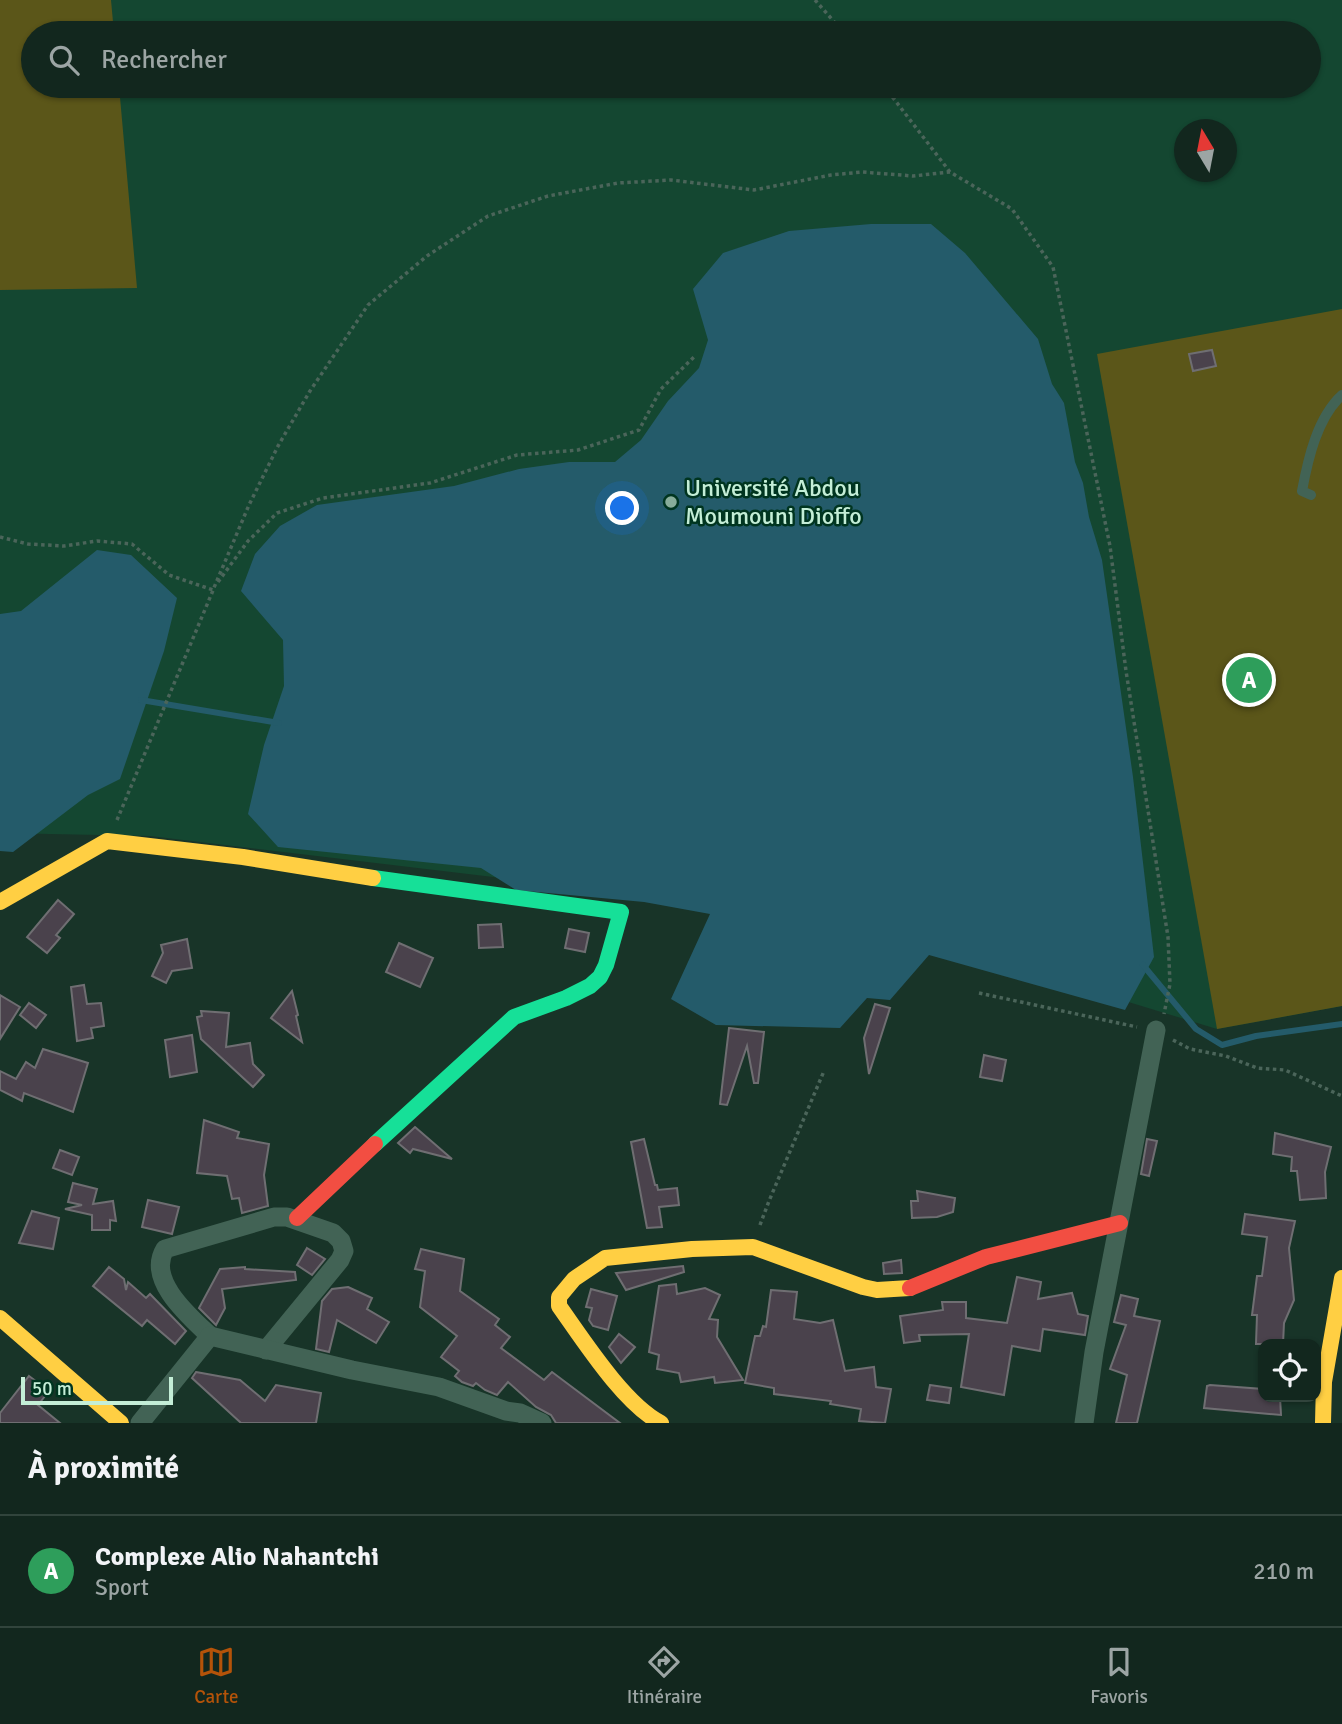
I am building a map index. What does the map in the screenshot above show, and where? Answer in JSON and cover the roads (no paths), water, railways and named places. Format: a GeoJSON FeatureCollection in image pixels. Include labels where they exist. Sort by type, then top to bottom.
{"type":"FeatureCollection","features":[{"type":"Feature","properties":{"kind":"street"},"geometry":{"type":"LineString","coordinates":[[0,901],[107,841],[243,857],[621,912],[606,966],[599,979],[589,988],[514,1017],[297,1218]]}},
{"type":"Feature","properties":{"kind":"street"},"geometry":{"type":"LineString","coordinates":[[1084,1423],[1094,1352],[1156,1030]]}},
{"type":"Feature","properties":{"kind":"street"},"geometry":{"type":"LineString","coordinates":[[266,1350],[340,1260],[344,1251],[341,1241],[333,1233],[297,1218],[274,1217],[165,1249],[161,1258],[162,1278],[183,1311],[210,1336],[266,1350],[439,1387],[506,1411],[520,1413],[542,1423]]}},
{"type":"Feature","properties":{"kind":"street"},"geometry":{"type":"LineString","coordinates":[[656,1423],[594,1354],[559,1306],[559,1297],[574,1279],[605,1258],[667,1251],[753,1247],[863,1287],[898,1290],[910,1288],[1003,1252],[1120,1223]]}},
{"type":"Feature","properties":{"kind":"street"},"geometry":{"type":"LineString","coordinates":[[1323,1423],[1324,1382],[1342,1278]]}},
{"type":"Feature","properties":{"kind":"street"},"geometry":{"type":"LineString","coordinates":[[2,1325],[121,1423]]}},
{"type":"Feature","properties":{"kind":"street"},"geometry":{"type":"LineString","coordinates":[[140,1423],[210,1336]]}},
{"type":"Feature","properties":{"kind":"lane"},"geometry":{"type":"LineString","coordinates":[[1311,495],[1301,491],[1306,471],[1322,422],[1342,396]]}},
{"type":"Feature","properties":{"kind":"water"},"geometry":{"type":"Polygon","coordinates":[[[871,224],[931,224],[965,253],[1038,339],[1052,384],[1064,403],[1075,462],[1083,483],[1089,517],[1102,560],[1133,777],[1154,957],[1125,1010],[929,955],[890,1000],[867,998],[840,1028],[716,1025],[671,999],[710,914],[644,902],[516,890],[481,868],[278,847],[248,814],[264,745],[284,686],[283,640],[241,591],[255,554],[280,526],[317,505],[454,486],[519,469],[569,462],[615,462],[641,440],[668,401],[699,368],[708,340],[693,289],[723,253],[789,231],[871,224]]]}},
{"type":"Feature","properties":{"kind":"water"},"geometry":{"type":"Polygon","coordinates":[[[97,550],[131,555],[177,598],[164,651],[120,779],[88,795],[13,852],[0,851],[0,614],[21,611],[97,550]]]}},
{"type":"Feature","properties":{"kind":"waterway"},"geometry":{"type":"LineString","coordinates":[[141,700],[279,723]]}},
{"type":"Feature","properties":{"kind":"waterway"},"geometry":{"type":"LineString","coordinates":[[1143,965],[1196,1029],[1222,1045],[1256,1036],[1342,1024]]}},
{"type":"Feature","properties":{"kind":"place","name":"Université Abdou Moumouni Dioffo"},"geometry":{"type":"Point","coordinates":[671,502]}},
{"type":"Feature","properties":{"kind":"place","name":"Complexe Alio Nahantchi"},"geometry":{"type":"Point","coordinates":[1249,680]}}]}
